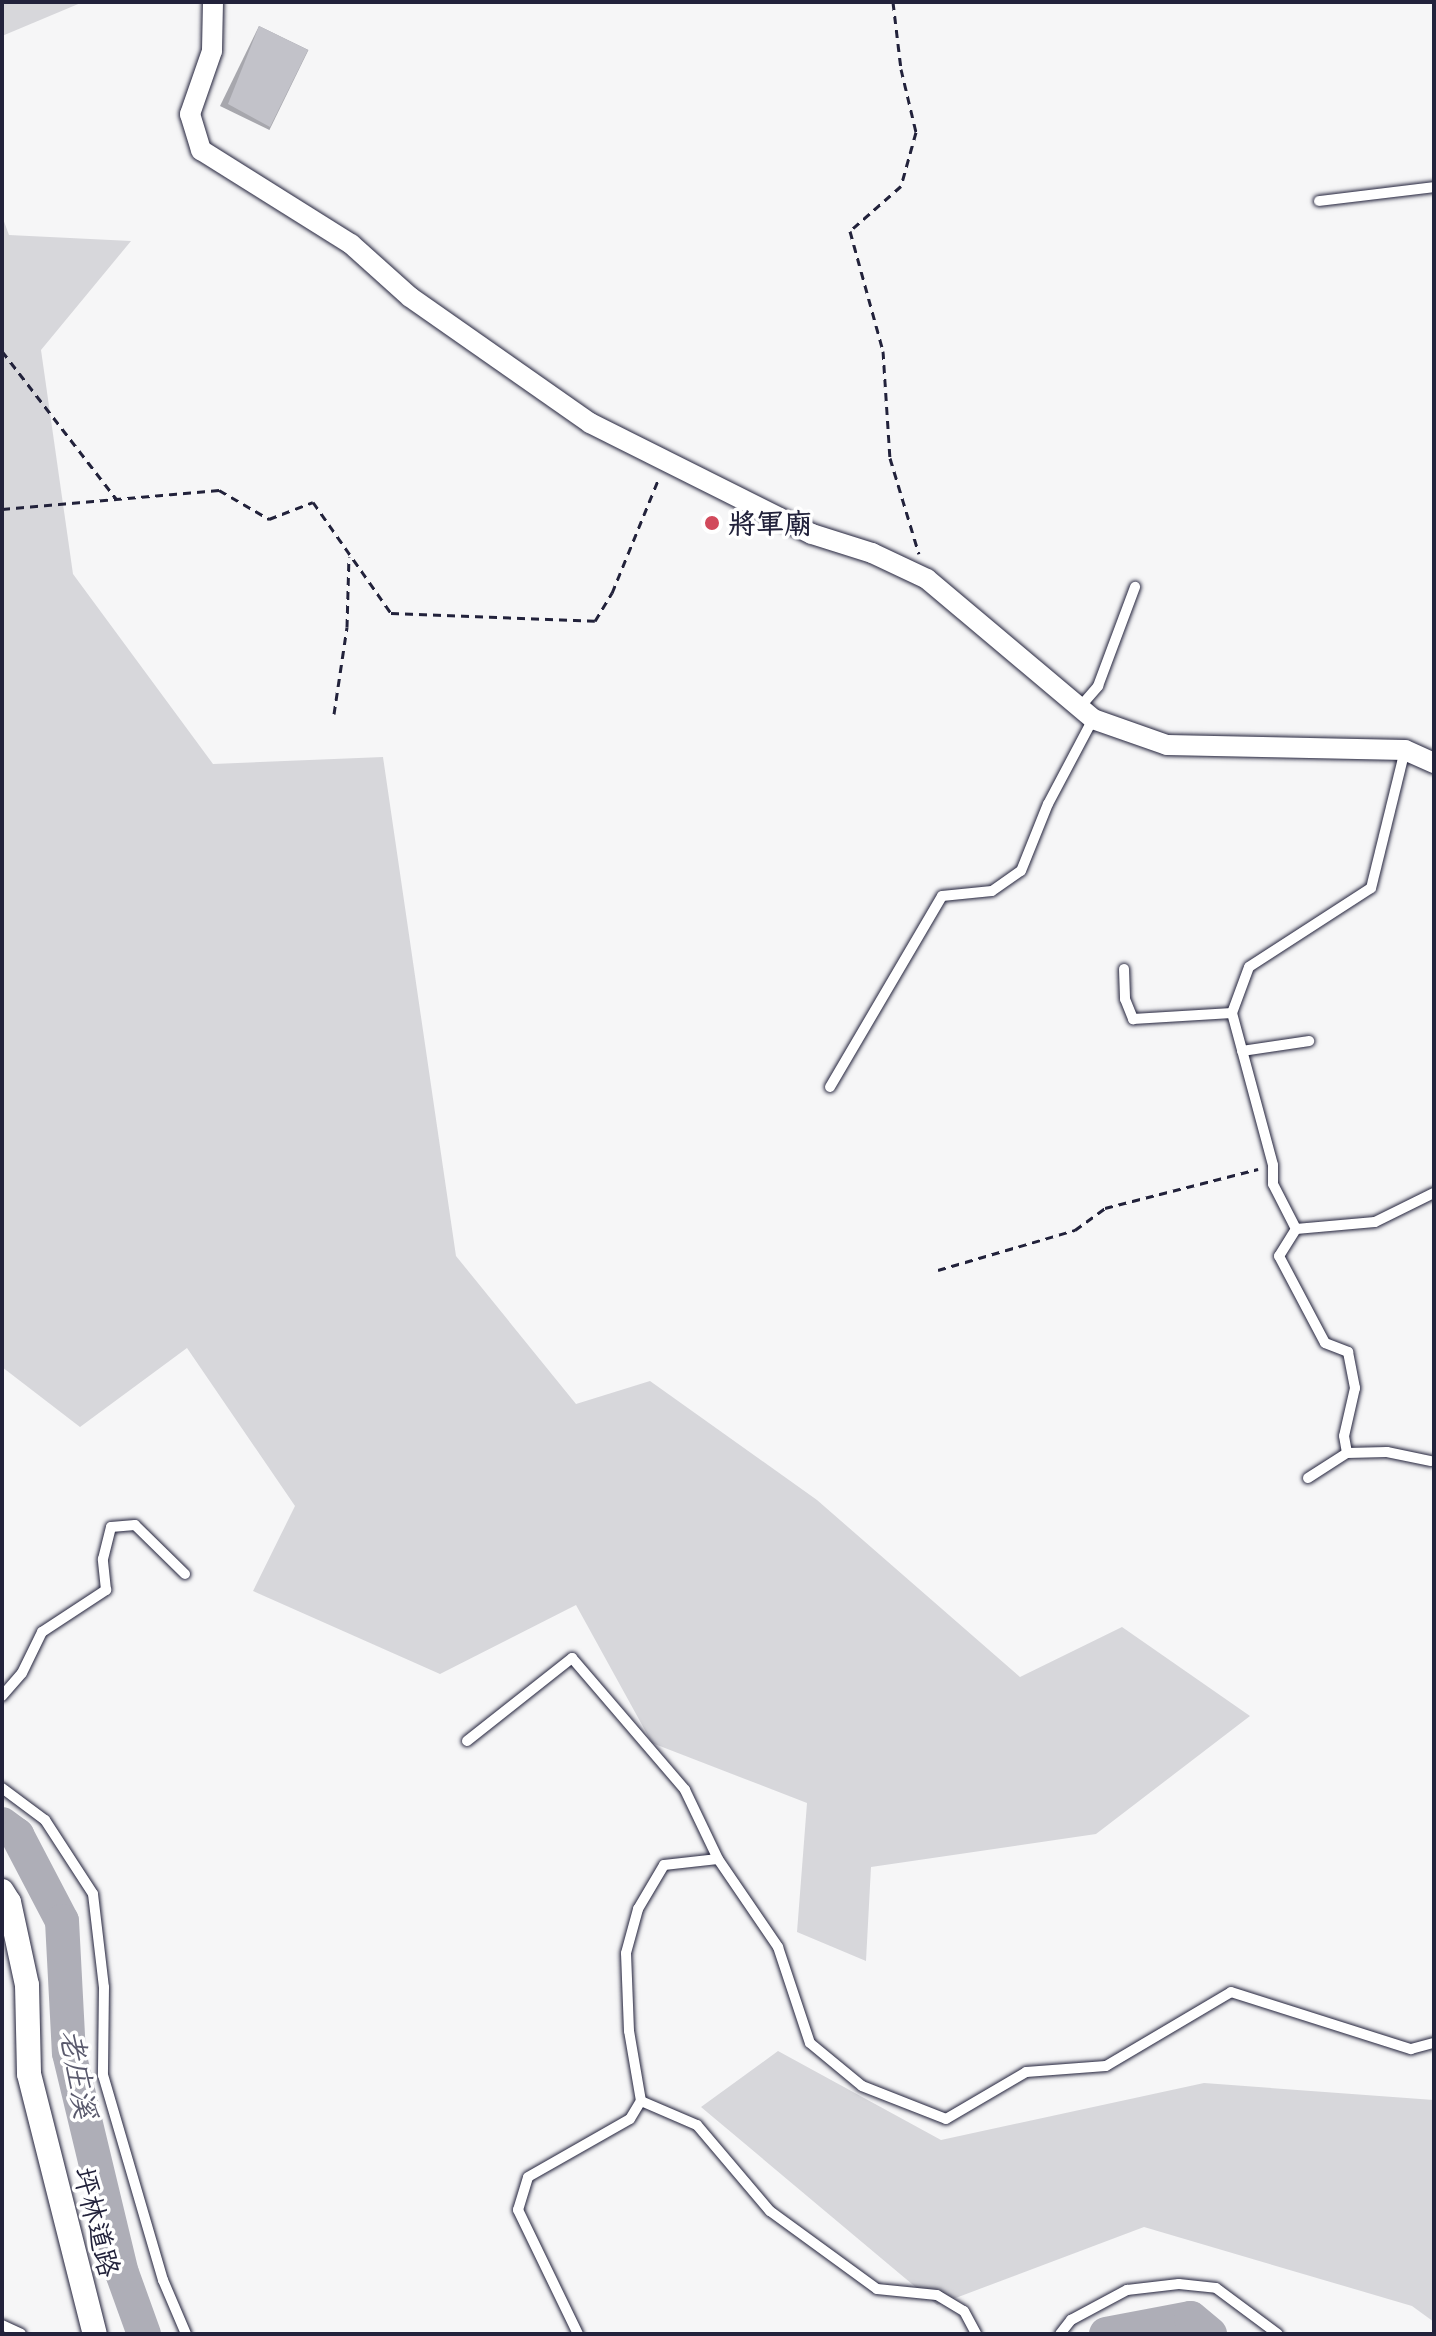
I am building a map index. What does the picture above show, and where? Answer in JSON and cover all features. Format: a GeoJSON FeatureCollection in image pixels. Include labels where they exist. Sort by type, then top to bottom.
{"type":"FeatureCollection","features":[{"type":"Feature","properties":{"kind":"street"},"geometry":{"type":"LineString","coordinates":[[213,2],[212,51],[190,114],[201,150],[351,244],[410,297],[590,423],[667,458],[812,534],[872,553],[927,579],[1086,713],[1167,745],[1405,750],[1434,763]]}},
{"type":"Feature","properties":{"kind":"street","name":"坪林道路"},"geometry":{"type":"LineString","coordinates":[[2,1891],[9,1902],[27,1985],[29,2074],[95,2334]]}},
{"type":"Feature","properties":{"kind":"lane"},"geometry":{"type":"LineString","coordinates":[[1319,201],[1434,187]]}},
{"type":"Feature","properties":{"kind":"lane"},"geometry":{"type":"LineString","coordinates":[[830,1087],[942,896],[992,891],[1021,871],[1098,686],[1135,587]]}},
{"type":"Feature","properties":{"kind":"lane"},"geometry":{"type":"LineString","coordinates":[[1296,1229],[1273,1184],[1273,1165],[1232,1013],[1249,967],[1371,888],[1405,750]]}},
{"type":"Feature","properties":{"kind":"lane"},"geometry":{"type":"LineString","coordinates":[[1124,969],[1125,999],[1133,1019],[1232,1013]]}},
{"type":"Feature","properties":{"kind":"lane"},"geometry":{"type":"LineString","coordinates":[[1242,1051],[1309,1041]]}},
{"type":"Feature","properties":{"kind":"lane"},"geometry":{"type":"LineString","coordinates":[[1296,1229],[1375,1222],[1434,1193]]}},
{"type":"Feature","properties":{"kind":"lane"},"geometry":{"type":"LineString","coordinates":[[1296,1229],[1279,1256],[1325,1343],[1348,1352],[1355,1388],[1344,1436],[1347,1453]]}},
{"type":"Feature","properties":{"kind":"lane"},"geometry":{"type":"LineString","coordinates":[[1308,1478],[1347,1453],[1387,1452],[1431,1461]]}},
{"type":"Feature","properties":{"kind":"lane"},"geometry":{"type":"LineString","coordinates":[[2,1696],[22,1673],[42,1632],[106,1590],[103,1559],[111,1527],[135,1525],[185,1574]]}},
{"type":"Feature","properties":{"kind":"lane"},"geometry":{"type":"LineString","coordinates":[[467,1741],[572,1658],[685,1790],[718,1859],[778,1947],[810,2043],[862,2086],[946,2119],[992,2097],[1026,2072],[1106,2066],[1231,1992],[1411,2049],[1434,2043]]}},
{"type":"Feature","properties":{"kind":"lane"},"geometry":{"type":"LineString","coordinates":[[2,1788],[45,1820],[93,1894],[104,1987],[103,2075],[163,2280],[186,2334]]}},
{"type":"Feature","properties":{"kind":"lane"},"geometry":{"type":"LineString","coordinates":[[578,2334],[518,2210],[528,2177],[630,2119],[641,2101],[629,2031],[626,1953],[638,1909],[664,1865],[718,1859]]}},
{"type":"Feature","properties":{"kind":"lane"},"geometry":{"type":"LineString","coordinates":[[641,2101],[697,2125],[770,2211],[877,2289],[937,2295],[964,2311],[976,2334]]}},
{"type":"Feature","properties":{"kind":"lane"},"geometry":{"type":"LineString","coordinates":[[1060,2334],[1071,2320],[1127,2290],[1179,2284],[1216,2288],[1278,2334]]}},
{"type":"Feature","properties":{"kind":"lane"},"geometry":{"type":"LineString","coordinates":[[2,2325],[21,2334]]}},
{"type":"Feature","properties":{"kind":"path"},"geometry":{"type":"LineString","coordinates":[[893,2],[916,132],[901,186],[850,231],[883,351],[890,458],[927,579]]}},
{"type":"Feature","properties":{"kind":"path"},"geometry":{"type":"LineString","coordinates":[[2,351],[117,500]]}},
{"type":"Feature","properties":{"kind":"path"},"geometry":{"type":"LineString","coordinates":[[2,509],[219,490],[269,519],[313,502],[391,613],[595,621],[612,593],[667,458]]}},
{"type":"Feature","properties":{"kind":"path"},"geometry":{"type":"LineString","coordinates":[[334,714],[347,627],[349,557]]}},
{"type":"Feature","properties":{"kind":"path"},"geometry":{"type":"LineString","coordinates":[[938,1270],[1075,1230],[1105,1208],[1273,1165]]}},
{"type":"Feature","properties":{"kind":"shaded area"},"geometry":{"type":"Polygon","coordinates":[[[2,2],[83,2],[2,36],[2,2]]]}},
{"type":"Feature","properties":{"kind":"shaded area"},"geometry":{"type":"Polygon","coordinates":[[[2,216],[9,235],[131,241],[41,350],[73,574],[213,764],[383,757],[456,1256],[576,1404],[650,1381],[817,1500],[1020,1677],[1122,1627],[1250,1716],[1096,1834],[871,1867],[866,1961],[797,1932],[807,1803],[652,1743],[576,1605],[440,1674],[253,1591],[295,1506],[187,1348],[80,1427],[2,1367],[2,216]]]}},
{"type":"Feature","properties":{"kind":"shaded area"},"geometry":{"type":"Polygon","coordinates":[[[778,2051],[941,2140],[1204,2083],[1434,2100],[1434,2322],[1412,2306],[1144,2227],[937,2305],[701,2107],[778,2051]]]}},
{"type":"Feature","properties":{"kind":"building"},"geometry":{"type":"Polygon","coordinates":[[[259,26],[308,50],[270,127],[228,104],[259,26]]]}},
{"type":"Feature","properties":{"kind":"waterway","name":"老庄溪"},"geometry":{"type":"LineString","coordinates":[[2,1824],[17,1835],[62,1921],[69,2053],[122,2273],[144,2334]]}},
{"type":"Feature","properties":{"kind":"waterway","name":"老庄溪"},"geometry":{"type":"LineString","coordinates":[[1106,2334],[1191,2318],[1210,2334]]}},
{"type":"Feature","properties":{"kind":"place","name":"將軍廟"},"geometry":{"type":"Point","coordinates":[712,523]}}]}
